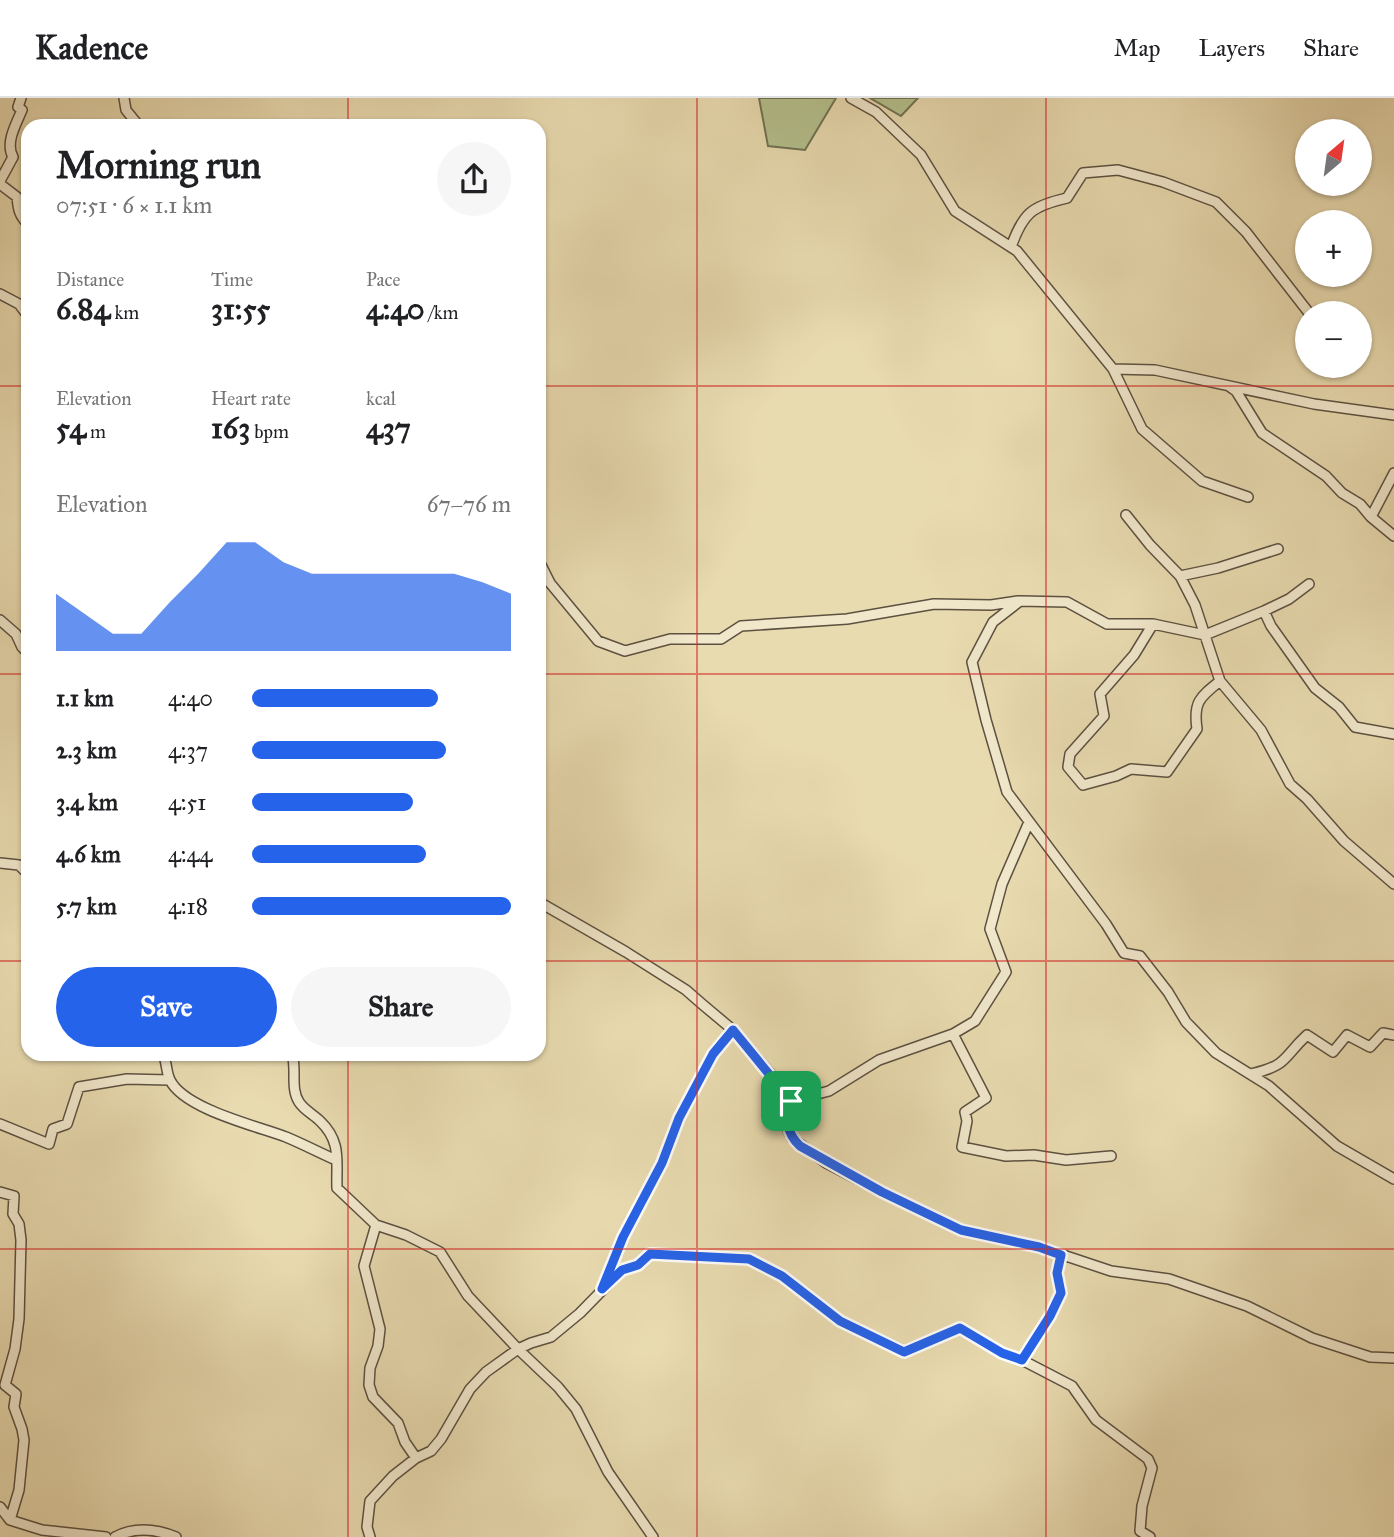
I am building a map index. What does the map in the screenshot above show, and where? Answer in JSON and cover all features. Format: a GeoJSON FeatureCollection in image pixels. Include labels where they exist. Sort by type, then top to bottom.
{"type":"FeatureCollection","features":[{"type":"Feature","properties":{"kind":"street"},"geometry":{"type":"LineString","coordinates":[[21,98],[18,107],[22,110],[10,142],[10,153],[13,157],[0,183],[17,197],[21,217]]}},
{"type":"Feature","properties":{"kind":"street"},"geometry":{"type":"LineString","coordinates":[[124,98],[125,110],[133,119]]}},
{"type":"Feature","properties":{"kind":"street"},"geometry":{"type":"LineString","coordinates":[[851,98],[876,112],[921,155],[955,211],[1011,247],[1033,270],[1113,369],[1142,429],[1202,481],[1248,497]]}},
{"type":"Feature","properties":{"kind":"street"},"geometry":{"type":"LineString","coordinates":[[1011,247],[1019,225],[1041,204],[1067,198],[1083,173],[1118,170],[1163,182],[1216,202],[1246,232],[1300,301]]}},
{"type":"Feature","properties":{"kind":"street"},"geometry":{"type":"LineString","coordinates":[[0,294],[21,307]]}},
{"type":"Feature","properties":{"kind":"street"},"geometry":{"type":"LineString","coordinates":[[1113,369],[1155,370],[1314,404],[1394,415]]}},
{"type":"Feature","properties":{"kind":"street"},"geometry":{"type":"LineString","coordinates":[[1227,384],[1236,391],[1262,433],[1326,476],[1394,537]]}},
{"type":"Feature","properties":{"kind":"street"},"geometry":{"type":"LineString","coordinates":[[1371,517],[1394,473]]}},
{"type":"Feature","properties":{"kind":"street"},"geometry":{"type":"LineString","coordinates":[[1126,515],[1180,576],[1195,605],[1220,681],[1261,730],[1290,784],[1344,841],[1394,884]]}},
{"type":"Feature","properties":{"kind":"street"},"geometry":{"type":"LineString","coordinates":[[1180,576],[1218,568],[1278,549]]}},
{"type":"Feature","properties":{"kind":"street"},"geometry":{"type":"LineString","coordinates":[[546,575],[598,641],[625,651],[670,639],[721,639],[741,626],[847,619],[934,604],[991,605],[1020,601],[1066,603],[1107,624],[1153,624],[1205,635],[1289,599],[1308,584]]}},
{"type":"Feature","properties":{"kind":"street"},"geometry":{"type":"LineString","coordinates":[[1020,601],[993,622],[972,662],[1007,792],[1106,923],[1124,953],[1140,956],[1168,992],[1186,1022],[1216,1053],[1269,1086],[1337,1146],[1394,1179]]}},
{"type":"Feature","properties":{"kind":"street"},"geometry":{"type":"LineString","coordinates":[[1264,611],[1271,626],[1315,688],[1339,707],[1355,727],[1394,734]]}},
{"type":"Feature","properties":{"kind":"street"},"geometry":{"type":"LineString","coordinates":[[0,620],[16,634],[21,646]]}},
{"type":"Feature","properties":{"kind":"street"},"geometry":{"type":"LineString","coordinates":[[1153,624],[1134,655],[1100,694],[1104,716],[1070,754],[1068,767],[1083,785],[1131,769],[1167,772],[1197,729],[1195,714],[1200,697],[1220,681]]}},
{"type":"Feature","properties":{"kind":"street"},"geometry":{"type":"LineString","coordinates":[[791,1101],[829,1091],[879,1060],[953,1034],[975,1021],[1006,972],[990,929],[1002,884],[1029,822]]}},
{"type":"Feature","properties":{"kind":"street"},"geometry":{"type":"LineString","coordinates":[[0,863],[21,867]]}},
{"type":"Feature","properties":{"kind":"street"},"geometry":{"type":"LineString","coordinates":[[546,906],[686,990],[733,1030],[791,1101],[788,1130],[792,1138],[826,1163],[961,1230],[1039,1247],[1111,1271],[1169,1279],[1247,1306],[1312,1338],[1370,1357],[1394,1358]]}},
{"type":"Feature","properties":{"kind":"street"},"geometry":{"type":"LineString","coordinates":[[602,1289],[623,1237],[662,1163],[679,1118],[713,1054],[733,1030]]}},
{"type":"Feature","properties":{"kind":"street"},"geometry":{"type":"LineString","coordinates":[[1251,1074],[1283,1063],[1306,1035],[1333,1052],[1347,1035],[1370,1047],[1383,1033],[1394,1035]]}},
{"type":"Feature","properties":{"kind":"street"},"geometry":{"type":"LineString","coordinates":[[953,1034],[986,1098],[965,1112],[967,1121],[962,1147],[1006,1156],[1034,1155],[1066,1160],[1111,1156]]}},
{"type":"Feature","properties":{"kind":"street"},"geometry":{"type":"LineString","coordinates":[[165,1061],[169,1080],[178,1090],[204,1107],[290,1139],[336,1160]]}},
{"type":"Feature","properties":{"kind":"street"},"geometry":{"type":"LineString","coordinates":[[293,1061],[293,1081],[299,1102],[321,1121],[334,1137],[337,1188],[376,1224],[407,1235],[440,1252],[468,1296],[558,1387],[576,1409],[608,1472],[649,1536]]}},
{"type":"Feature","properties":{"kind":"street"},"geometry":{"type":"LineString","coordinates":[[0,1124],[49,1143],[53,1129],[67,1124],[79,1087],[127,1079],[169,1080]]}},
{"type":"Feature","properties":{"kind":"street"},"geometry":{"type":"LineString","coordinates":[[0,1192],[14,1196],[13,1214],[19,1224],[21,1240],[19,1319],[15,1349],[5,1385],[16,1394],[14,1407],[24,1440],[19,1490],[10,1520]]}},
{"type":"Feature","properties":{"kind":"street"},"geometry":{"type":"LineString","coordinates":[[376,1224],[364,1266],[380,1329],[370,1368],[369,1385],[373,1397],[398,1423],[405,1442],[416,1458]]}},
{"type":"Feature","properties":{"kind":"street"},"geometry":{"type":"LineString","coordinates":[[370,1537],[370,1501],[393,1476],[416,1458],[431,1451],[441,1440],[471,1389],[486,1372],[518,1349],[551,1337],[580,1313],[622,1270],[638,1265],[650,1254],[749,1259],[782,1276],[840,1321],[904,1352],[960,1328],[1002,1353],[1022,1360],[1072,1386],[1096,1420],[1147,1459],[1152,1468],[1142,1506],[1140,1531],[1150,1537]]}},
{"type":"Feature","properties":{"kind":"street"},"geometry":{"type":"LineString","coordinates":[[1022,1360],[1061,1293],[1057,1273],[1061,1255]]}},
{"type":"Feature","properties":{"kind":"street"},"geometry":{"type":"LineString","coordinates":[[0,1507],[10,1520],[42,1530],[106,1537]]}},
{"type":"Feature","properties":{"kind":"street"},"geometry":{"type":"LineString","coordinates":[[115,1537],[124,1532],[158,1530],[176,1537]]}},
{"type":"Feature","properties":{"kind":"green space"},"geometry":{"type":"Polygon","coordinates":[[[759,98],[836,98],[805,150],[768,146],[759,98]]]}},
{"type":"Feature","properties":{"kind":"green space"},"geometry":{"type":"Polygon","coordinates":[[[870,98],[918,98],[901,116],[870,98]]]}},
{"type":"Feature","properties":{"kind":"route"},"geometry":{"type":"LineString","coordinates":[[733,1030],[791,1101],[788,1130],[792,1138],[826,1163],[961,1230],[1039,1247],[1061,1255],[1057,1273],[1061,1293],[1022,1360],[1002,1353],[960,1328],[904,1352],[840,1321],[782,1276],[749,1259],[650,1254],[638,1265],[622,1270],[602,1289],[623,1237],[662,1163],[679,1118],[703,1070],[733,1030]]}}]}
